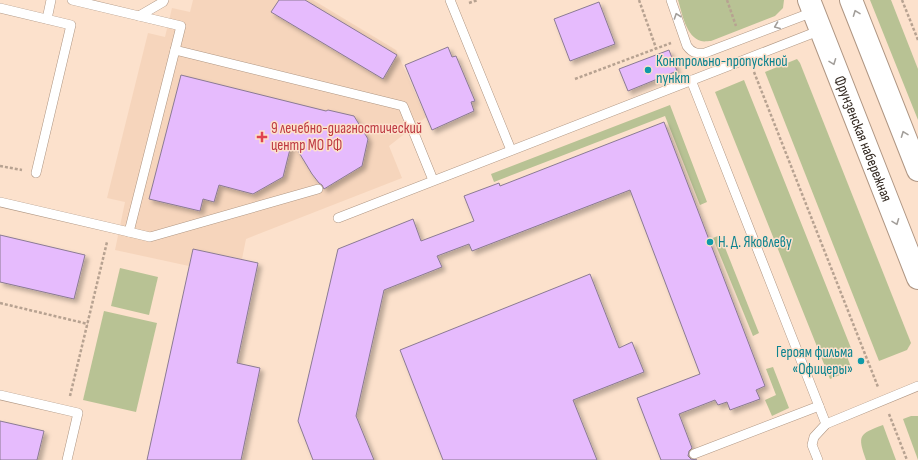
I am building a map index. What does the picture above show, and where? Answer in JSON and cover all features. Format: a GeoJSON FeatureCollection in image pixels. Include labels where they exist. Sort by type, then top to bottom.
{"type":"FeatureCollection","features":[{"type":"Feature","properties":{"kind":"main road"},"geometry":{"type":"LineString","coordinates":[[851,0],[918,170]]}},
{"type":"Feature","properties":{"kind":"main road","name":"Фрунзенская набережная"},"geometry":{"type":"LineString","coordinates":[[814,14],[918,278]]}},
{"type":"Feature","properties":{"kind":"lane"},"geometry":{"type":"LineString","coordinates":[[46,19],[51,0]]}},
{"type":"Feature","properties":{"kind":"lane"},"geometry":{"type":"LineString","coordinates":[[72,0],[181,26],[129,232]]}},
{"type":"Feature","properties":{"kind":"lane"},"geometry":{"type":"LineString","coordinates":[[139,16],[164,0]]}},
{"type":"Feature","properties":{"kind":"lane"},"geometry":{"type":"LineString","coordinates":[[450,0],[511,150]]}},
{"type":"Feature","properties":{"kind":"lane"},"geometry":{"type":"LineString","coordinates":[[671,0],[687,46],[694,53],[704,53],[814,14]]}},
{"type":"Feature","properties":{"kind":"lane"},"geometry":{"type":"LineString","coordinates":[[0,8],[71,25],[36,173]]}},
{"type":"Feature","properties":{"kind":"lane"},"geometry":{"type":"LineString","coordinates":[[338,218],[748,57],[814,14]]}},
{"type":"Feature","properties":{"kind":"lane"},"geometry":{"type":"LineString","coordinates":[[175,50],[403,106],[433,180]]}},
{"type":"Feature","properties":{"kind":"lane"},"geometry":{"type":"LineString","coordinates":[[691,80],[826,424]]}},
{"type":"Feature","properties":{"kind":"lane"},"geometry":{"type":"LineString","coordinates":[[0,202],[150,237],[318,189]]}},
{"type":"Feature","properties":{"kind":"lane"},"geometry":{"type":"LineString","coordinates":[[818,460],[812,445],[814,437],[826,424],[918,386]]}},
{"type":"Feature","properties":{"kind":"lane"},"geometry":{"type":"LineString","coordinates":[[0,395],[78,413],[67,460]]}},
{"type":"Feature","properties":{"kind":"lane"},"geometry":{"type":"LineString","coordinates":[[694,454],[819,406]]}},
{"type":"Feature","properties":{"kind":"path"},"geometry":{"type":"LineString","coordinates":[[639,0],[656,48]]}},
{"type":"Feature","properties":{"kind":"path"},"geometry":{"type":"LineString","coordinates":[[727,0],[742,39]]}},
{"type":"Feature","properties":{"kind":"path"},"geometry":{"type":"LineString","coordinates":[[902,0],[918,40]]}},
{"type":"Feature","properties":{"kind":"path"},"geometry":{"type":"LineString","coordinates":[[575,79],[674,42]]}},
{"type":"Feature","properties":{"kind":"path"},"geometry":{"type":"LineString","coordinates":[[748,57],[907,460]]}},
{"type":"Feature","properties":{"kind":"path"},"geometry":{"type":"LineString","coordinates":[[0,166],[36,173]]}},
{"type":"Feature","properties":{"kind":"path"},"geometry":{"type":"LineString","coordinates":[[67,410],[110,228]]}},
{"type":"Feature","properties":{"kind":"path"},"geometry":{"type":"LineString","coordinates":[[0,304],[88,324]]}},
{"type":"Feature","properties":{"kind":"shaded area","name":"9 лечебно-диагностический центр МО РФ"},"geometry":{"type":"Polygon","coordinates":[[[193,0],[313,0],[396,50],[426,117],[389,146],[402,178],[246,239],[242,259],[193,249],[189,266],[115,250],[125,202],[107,198],[148,33],[165,37],[172,8],[190,12],[193,0]]]}},
{"type":"Feature","properties":{"kind":"green space"},"geometry":{"type":"Polygon","coordinates":[[[678,0],[784,0],[783,8],[775,16],[711,41],[701,41],[696,39],[688,30],[678,0]]]}},
{"type":"Feature","properties":{"kind":"green space"},"geometry":{"type":"Polygon","coordinates":[[[870,0],[891,0],[918,69],[918,120],[870,0]]]}},
{"type":"Feature","properties":{"kind":"green space"},"geometry":{"type":"Polygon","coordinates":[[[797,59],[800,63],[911,343],[907,350],[879,361],[765,72],[797,59]]]}},
{"type":"Feature","properties":{"kind":"green space"},"geometry":{"type":"Polygon","coordinates":[[[744,80],[851,348],[845,351],[852,370],[830,379],[715,92],[744,80]]]}},
{"type":"Feature","properties":{"kind":"green space"},"geometry":{"type":"Polygon","coordinates":[[[670,105],[707,202],[700,205],[665,116],[494,182],[491,174],[670,105]]]}},
{"type":"Feature","properties":{"kind":"green space"},"geometry":{"type":"Polygon","coordinates":[[[720,235],[759,333],[753,336],[713,238],[720,235]]]}},
{"type":"Feature","properties":{"kind":"green space"},"geometry":{"type":"Polygon","coordinates":[[[120,268],[158,277],[149,315],[111,306],[120,268]]]}},
{"type":"Feature","properties":{"kind":"green space"},"geometry":{"type":"Polygon","coordinates":[[[104,311],[157,323],[136,412],[83,400],[104,311]]]}},
{"type":"Feature","properties":{"kind":"green space"},"geometry":{"type":"Polygon","coordinates":[[[773,367],[789,408],[772,416],[765,400],[776,395],[766,369],[773,367]]]}},
{"type":"Feature","properties":{"kind":"green space"},"geometry":{"type":"Polygon","coordinates":[[[911,416],[918,416],[918,460],[903,419],[911,416]]]}},
{"type":"Feature","properties":{"kind":"green space"},"geometry":{"type":"Polygon","coordinates":[[[883,425],[896,460],[866,460],[861,445],[862,436],[865,433],[883,425]]]}},
{"type":"Feature","properties":{"kind":"building"},"geometry":{"type":"Polygon","coordinates":[[[279,0],[305,0],[397,55],[383,79],[271,12],[279,0]]]}},
{"type":"Feature","properties":{"kind":"building"},"geometry":{"type":"Polygon","coordinates":[[[599,2],[615,44],[570,61],[554,19],[599,2]]]}},
{"type":"Feature","properties":{"kind":"building"},"geometry":{"type":"Polygon","coordinates":[[[448,47],[452,57],[456,56],[475,101],[471,102],[474,111],[432,130],[405,65],[448,47]]]}},
{"type":"Feature","properties":{"kind":"building","name":"Контрольно-пропускной пункт"},"geometry":{"type":"Polygon","coordinates":[[[669,50],[677,71],[628,91],[619,69],[669,50]]]}},
{"type":"Feature","properties":{"kind":"building"},"geometry":{"type":"Polygon","coordinates":[[[181,75],[326,111],[328,110],[354,116],[368,139],[362,166],[324,189],[312,174],[292,141],[283,177],[253,194],[219,185],[214,202],[203,199],[200,211],[149,199],[181,75]]]}},
{"type":"Feature","properties":{"kind":"building"},"geometry":{"type":"Polygon","coordinates":[[[664,122],[765,386],[756,390],[760,399],[730,410],[727,402],[718,405],[715,400],[679,414],[692,448],[689,451],[688,456],[691,459],[697,460],[661,460],[637,398],[700,374],[630,190],[472,251],[469,244],[437,256],[442,267],[384,290],[356,416],[374,460],[313,460],[298,421],[338,249],[413,219],[421,241],[474,221],[464,196],[499,183],[500,186],[664,122]]]}},
{"type":"Feature","properties":{"kind":"building"},"geometry":{"type":"Polygon","coordinates":[[[0,235],[85,255],[74,299],[0,282],[0,235]]]}},
{"type":"Feature","properties":{"kind":"building"},"geometry":{"type":"Polygon","coordinates":[[[193,249],[258,263],[237,363],[260,368],[241,460],[147,460],[193,249]]]}},
{"type":"Feature","properties":{"kind":"building"},"geometry":{"type":"Polygon","coordinates":[[[590,274],[619,348],[632,342],[644,372],[573,400],[597,460],[443,460],[400,350],[590,274]]]}},
{"type":"Feature","properties":{"kind":"building"},"geometry":{"type":"Polygon","coordinates":[[[0,421],[44,431],[37,460],[0,460],[0,421]]]}},
{"type":"Feature","properties":{"kind":"place","name":"Контрольно-пропускной пункт"},"geometry":{"type":"Point","coordinates":[648,70]}},
{"type":"Feature","properties":{"kind":"place","name":"9 лечебно-диагностический центр МО РФ"},"geometry":{"type":"Point","coordinates":[262,137]}},
{"type":"Feature","properties":{"kind":"place","name":"Н. Д. Яковлеву"},"geometry":{"type":"Point","coordinates":[710,242]}},
{"type":"Feature","properties":{"kind":"place","name":"Героям фильма «Офицеры»"},"geometry":{"type":"Point","coordinates":[861,361]}}]}
